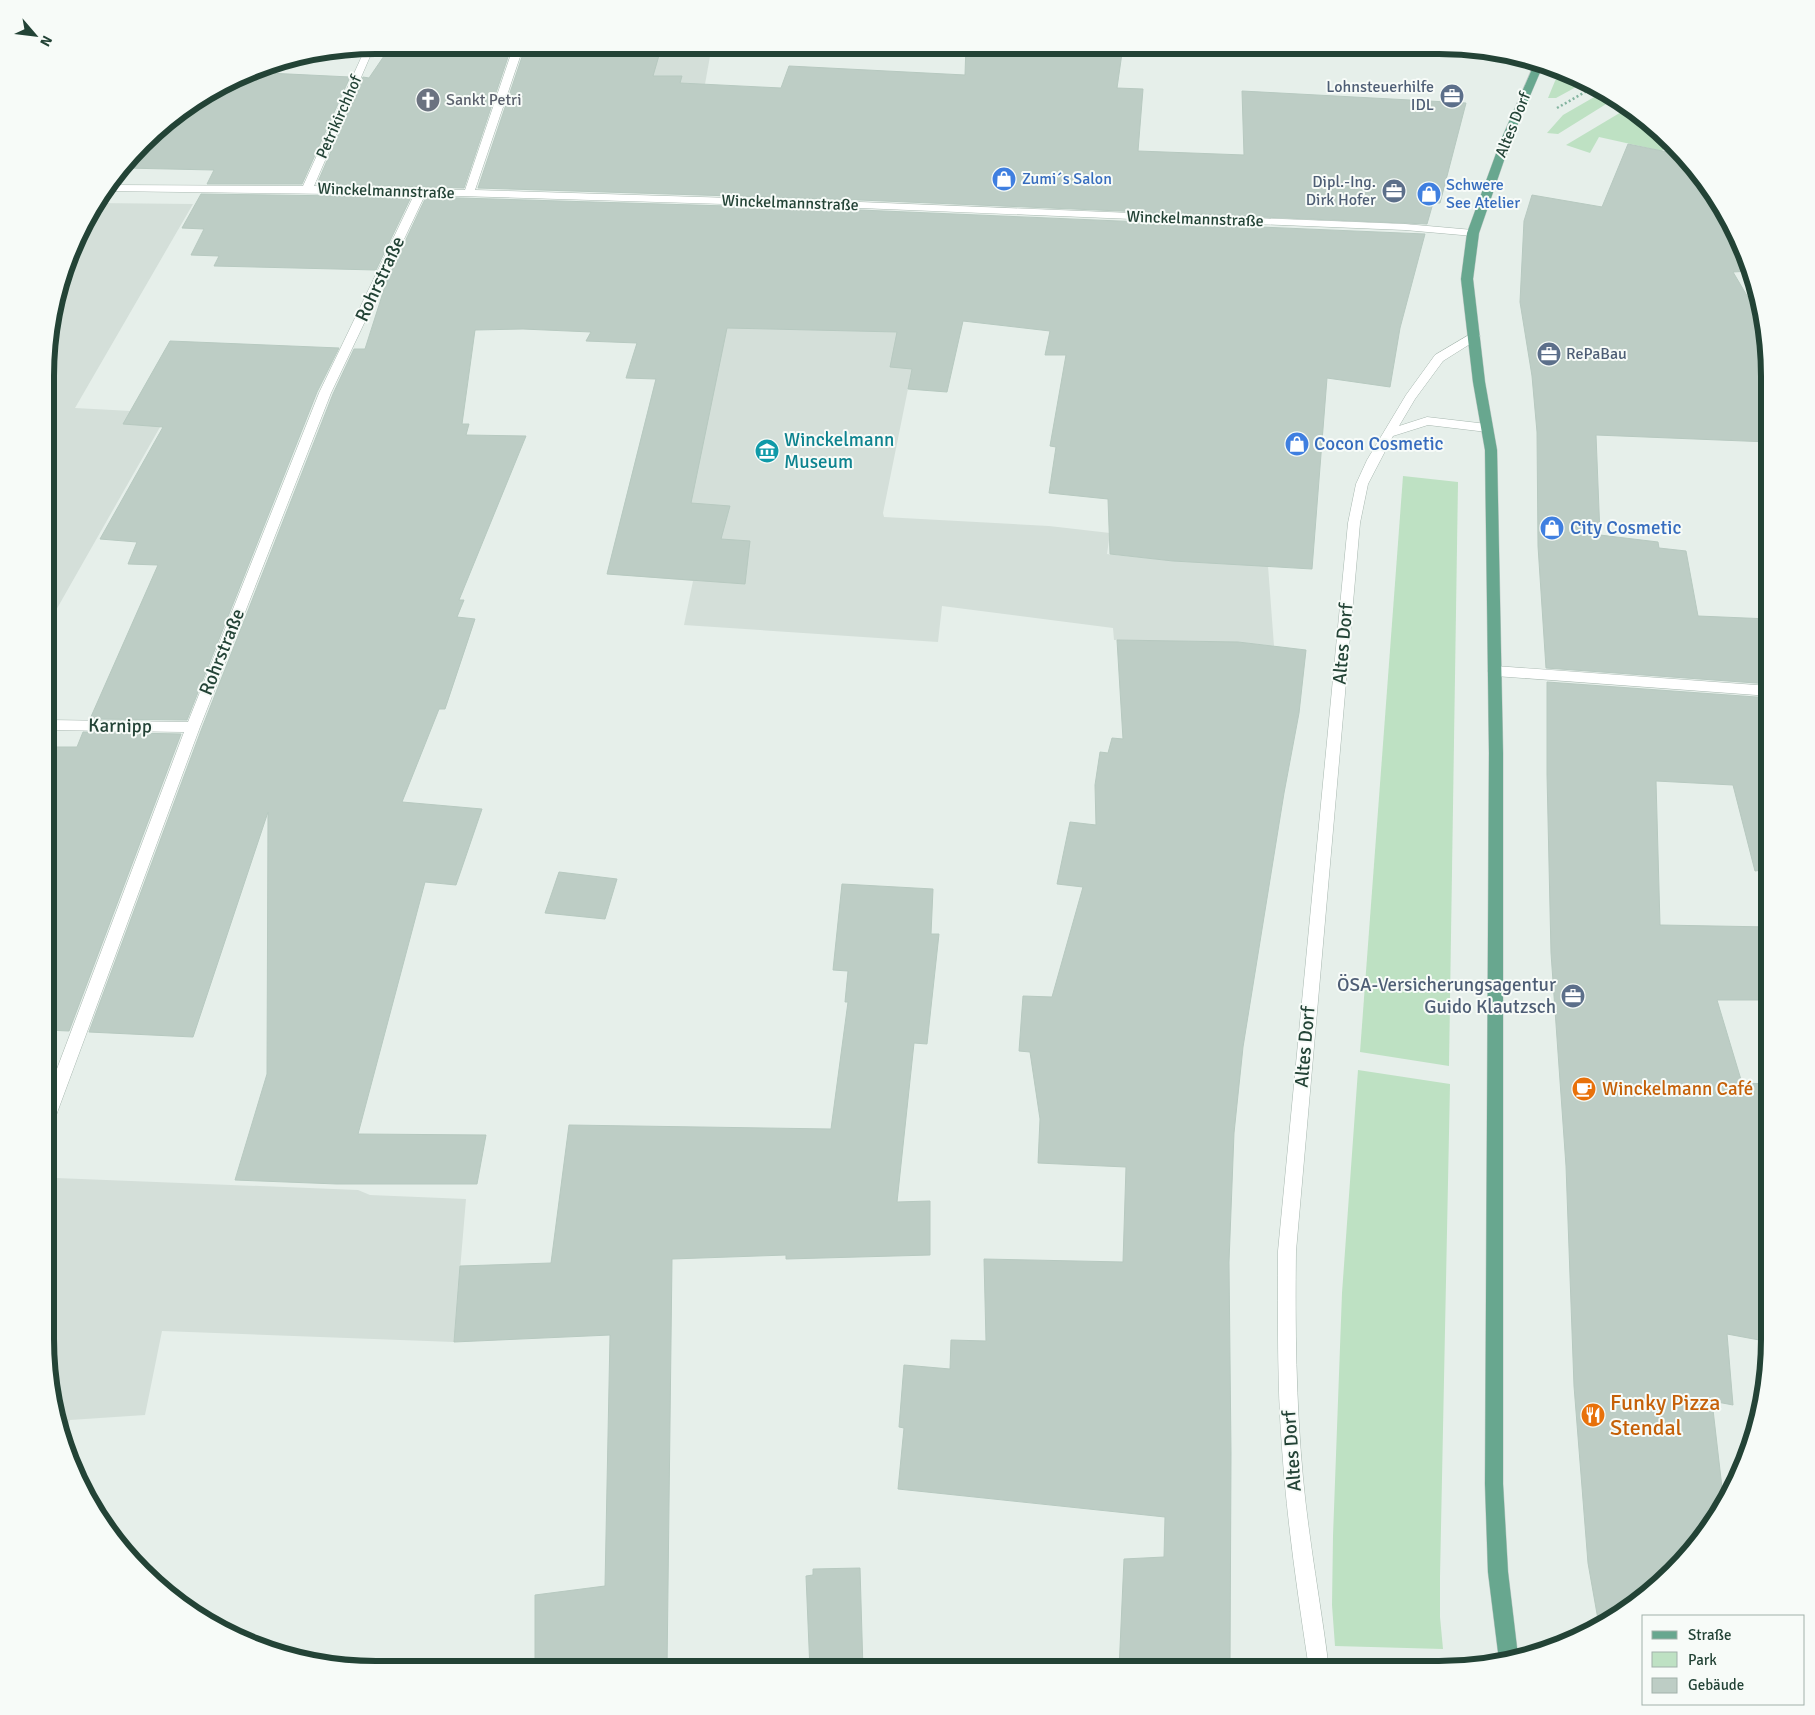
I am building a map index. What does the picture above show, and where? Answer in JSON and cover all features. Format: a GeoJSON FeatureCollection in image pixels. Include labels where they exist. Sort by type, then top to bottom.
{"type":"FeatureCollection","features":[{"type":"Feature","properties":{"kind":"main road","name":"Altes Dorf"},"geometry":{"type":"LineString","coordinates":[[1507,1654],[1498,1572],[1494,1484],[1495,672],[1491,450],[1479,382],[1467,279],[1473,233],[1506,140],[1536,69]]}},
{"type":"Feature","properties":{"kind":"street","name":"Petrikirchhof"},"geometry":{"type":"LineString","coordinates":[[307,188],[367,54]]}},
{"type":"Feature","properties":{"kind":"street"},"geometry":{"type":"LineString","coordinates":[[470,193],[516,54]]}},
{"type":"Feature","properties":{"kind":"street","name":"Winckelmannstraße"},"geometry":{"type":"LineString","coordinates":[[114,188],[307,188],[860,205],[1405,227],[1473,233]]}},
{"type":"Feature","properties":{"kind":"street","name":"Rohrstraße"},"geometry":{"type":"LineString","coordinates":[[54,1100],[193,727],[325,393],[421,192]]}},
{"type":"Feature","properties":{"kind":"street","name":"Altes Dorf"},"geometry":{"type":"LineString","coordinates":[[1318,1661],[1297,1514],[1289,1428],[1286,1347],[1287,1251],[1354,523],[1362,484],[1373,460],[1410,398],[1439,358],[1474,336]]}},
{"type":"Feature","properties":{"kind":"street"},"geometry":{"type":"LineString","coordinates":[[1391,432],[1427,421],[1487,428]]}},
{"type":"Feature","properties":{"kind":"street"},"geometry":{"type":"LineString","coordinates":[[1495,672],[1761,689]]}},
{"type":"Feature","properties":{"kind":"street","name":"Karnipp"},"geometry":{"type":"LineString","coordinates":[[54,725],[193,727]]}},
{"type":"Feature","properties":{"kind":"shaded area"},"geometry":{"type":"Polygon","coordinates":[[[597,54],[710,54],[702,101],[597,54]]]}},
{"type":"Feature","properties":{"kind":"shaded area"},"geometry":{"type":"Polygon","coordinates":[[[104,203],[193,204],[75,408],[168,413],[55,612],[54,354],[60,313],[71,272],[87,233],[104,203]]]}},
{"type":"Feature","properties":{"kind":"shaded area","name":"Winckelmann Museum"},"geometry":{"type":"Polygon","coordinates":[[[947,223],[912,369],[883,513],[884,517],[1049,526],[1110,533],[1107,554],[1173,561],[1268,566],[1274,646],[1237,642],[1114,640],[1113,628],[942,606],[938,642],[684,625],[693,581],[607,574],[664,345],[947,223]]]}},
{"type":"Feature","properties":{"kind":"shaded area"},"geometry":{"type":"Polygon","coordinates":[[[56,1178],[358,1190],[370,1195],[466,1199],[454,1342],[162,1331],[145,1415],[70,1420],[67,1430],[60,1402],[54,1361],[54,1184],[56,1178]]]}},
{"type":"Feature","properties":{"kind":"green space"},"geometry":{"type":"Polygon","coordinates":[[[1558,76],[1578,86],[1556,98],[1548,98],[1558,76]]]}},
{"type":"Feature","properties":{"kind":"green space"},"geometry":{"type":"Polygon","coordinates":[[[1596,96],[1609,102],[1558,134],[1547,133],[1563,115],[1596,96]]]}},
{"type":"Feature","properties":{"kind":"green space"},"geometry":{"type":"Polygon","coordinates":[[[1623,111],[1665,146],[1662,151],[1599,137],[1590,153],[1566,145],[1623,111]]]}},
{"type":"Feature","properties":{"kind":"green space"},"geometry":{"type":"Polygon","coordinates":[[[1403,476],[1458,482],[1449,1066],[1360,1052],[1403,476]]]}},
{"type":"Feature","properties":{"kind":"green space"},"geometry":{"type":"Polygon","coordinates":[[[1358,1070],[1450,1084],[1440,1577],[1440,1617],[1443,1649],[1335,1646],[1332,1605],[1333,1536],[1342,1293],[1358,1070]]]}},
{"type":"Feature","properties":{"kind":"building"},"geometry":{"type":"Polygon","coordinates":[[[392,54],[509,54],[464,188],[317,184],[363,77],[369,78],[384,56],[391,56],[392,54]]]}},
{"type":"Feature","properties":{"kind":"building"},"geometry":{"type":"Polygon","coordinates":[[[523,54],[659,54],[653,76],[682,76],[680,83],[781,88],[789,66],[965,75],[966,54],[1122,54],[1117,88],[1143,89],[1138,151],[1244,155],[1242,91],[1466,103],[1440,203],[1433,203],[1427,224],[860,200],[478,188],[523,54]]]}},
{"type":"Feature","properties":{"kind":"building"},"geometry":{"type":"Polygon","coordinates":[[[266,73],[350,77],[302,184],[207,184],[214,170],[130,168],[148,148],[180,120],[214,97],[252,78],[266,73]]]}},
{"type":"Feature","properties":{"kind":"building"},"geometry":{"type":"Polygon","coordinates":[[[1628,144],[1672,153],[1695,180],[1718,215],[1737,252],[1744,271],[1733,272],[1754,307],[1755,313],[1761,354],[1761,442],[1596,435],[1600,535],[1658,542],[1659,548],[1686,551],[1698,616],[1761,619],[1761,683],[1546,668],[1538,546],[1537,432],[1532,376],[1520,302],[1524,221],[1532,195],[1602,207],[1628,144]]]}},
{"type":"Feature","properties":{"kind":"building"},"geometry":{"type":"Polygon","coordinates":[[[201,194],[411,197],[376,270],[214,266],[219,256],[191,255],[204,229],[182,228],[201,194]]]}},
{"type":"Feature","properties":{"kind":"building"},"geometry":{"type":"Polygon","coordinates":[[[426,197],[860,210],[1425,234],[1400,328],[1390,387],[1327,378],[1312,569],[1173,561],[1110,554],[1108,499],[1049,493],[1056,447],[1050,446],[1066,355],[1045,355],[1050,331],[963,321],[947,392],[908,389],[912,369],[890,367],[897,332],[727,328],[691,503],[730,506],[721,539],[750,541],[745,584],[607,574],[656,379],[626,378],[637,343],[586,341],[591,332],[523,329],[475,330],[462,424],[469,424],[466,435],[526,436],[459,600],[464,600],[457,617],[475,619],[445,709],[439,709],[402,802],[482,809],[456,885],[425,882],[358,1134],[486,1135],[477,1184],[337,1184],[235,1180],[267,1074],[268,812],[193,1037],[89,1032],[202,728],[333,394],[354,349],[365,349],[387,280],[426,197]]]}},
{"type":"Feature","properties":{"kind":"building"},"geometry":{"type":"Polygon","coordinates":[[[170,341],[339,348],[317,392],[187,720],[90,719],[158,565],[128,564],[137,542],[100,539],[163,427],[123,424],[170,341]]]}},
{"type":"Feature","properties":{"kind":"building"},"geometry":{"type":"Polygon","coordinates":[[[1117,640],[1238,642],[1306,650],[1299,713],[1284,793],[1243,1047],[1234,1133],[1229,1262],[1231,1453],[1230,1661],[1119,1661],[1124,1559],[1164,1557],[1165,1517],[898,1489],[904,1428],[899,1427],[904,1365],[950,1369],[951,1340],[986,1341],[984,1259],[1123,1262],[1126,1167],[1038,1163],[1040,1119],[1030,1052],[1019,1051],[1023,996],[1052,997],[1083,887],[1057,884],[1070,822],[1096,825],[1095,785],[1100,752],[1108,753],[1112,738],[1123,739],[1117,640]]]}},
{"type":"Feature","properties":{"kind":"building"},"geometry":{"type":"Polygon","coordinates":[[[1547,682],[1761,697],[1761,870],[1755,871],[1733,785],[1656,781],[1660,925],[1761,927],[1761,1000],[1717,1000],[1742,1083],[1761,1084],[1761,1340],[1727,1334],[1733,1405],[1712,1401],[1722,1492],[1718,1500],[1695,1535],[1667,1567],[1635,1595],[1598,1619],[1588,1563],[1574,1386],[1566,1166],[1551,953],[1547,682]]]}},
{"type":"Feature","properties":{"kind":"building"},"geometry":{"type":"Polygon","coordinates":[[[83,732],[181,734],[69,1031],[54,1030],[54,747],[77,747],[83,732]]]}},
{"type":"Feature","properties":{"kind":"building"},"geometry":{"type":"Polygon","coordinates":[[[559,872],[617,879],[605,919],[545,913],[559,872]]]}},
{"type":"Feature","properties":{"kind":"building"},"geometry":{"type":"Polygon","coordinates":[[[842,884],[933,889],[931,934],[939,934],[927,1044],[914,1043],[897,1202],[930,1201],[930,1255],[786,1259],[786,1255],[672,1259],[667,1661],[535,1661],[535,1595],[605,1586],[610,1335],[454,1342],[460,1266],[551,1263],[569,1125],[831,1129],[848,1002],[845,1002],[848,971],[833,970],[842,884]]]}},
{"type":"Feature","properties":{"kind":"building"},"geometry":{"type":"Polygon","coordinates":[[[860,1568],[863,1661],[810,1661],[806,1576],[813,1575],[813,1569],[860,1568]]]}},
{"type":"Feature","properties":{"kind":"place","name":"Lohnsteuerhilfe IDL"},"geometry":{"type":"Point","coordinates":[1452,96]}},
{"type":"Feature","properties":{"kind":"place","name":"Sankt Petri"},"geometry":{"type":"Point","coordinates":[428,100]}},
{"type":"Feature","properties":{"kind":"place","name":"Zumi´s Salon"},"geometry":{"type":"Point","coordinates":[1004,179]}},
{"type":"Feature","properties":{"kind":"place","name":"Dipl.-Ing. Dirk Hofer"},"geometry":{"type":"Point","coordinates":[1394,191]}},
{"type":"Feature","properties":{"kind":"place","name":"Schwere See Atelier"},"geometry":{"type":"Point","coordinates":[1429,194]}},
{"type":"Feature","properties":{"kind":"place","name":"RePaBau"},"geometry":{"type":"Point","coordinates":[1549,354]}},
{"type":"Feature","properties":{"kind":"place","name":"Cocon Cosmetic"},"geometry":{"type":"Point","coordinates":[1297,444]}},
{"type":"Feature","properties":{"kind":"place","name":"Winckelmann Museum"},"geometry":{"type":"Point","coordinates":[767,451]}},
{"type":"Feature","properties":{"kind":"place","name":"City Cosmetic"},"geometry":{"type":"Point","coordinates":[1552,528]}},
{"type":"Feature","properties":{"kind":"place","name":"ÖSA-Versicherungsagentur Guido Klautzsch"},"geometry":{"type":"Point","coordinates":[1573,996]}},
{"type":"Feature","properties":{"kind":"place","name":"Winckelmann Café"},"geometry":{"type":"Point","coordinates":[1584,1089]}},
{"type":"Feature","properties":{"kind":"place","name":"Funky Pizza Stendal"},"geometry":{"type":"Point","coordinates":[1593,1415]}}]}
